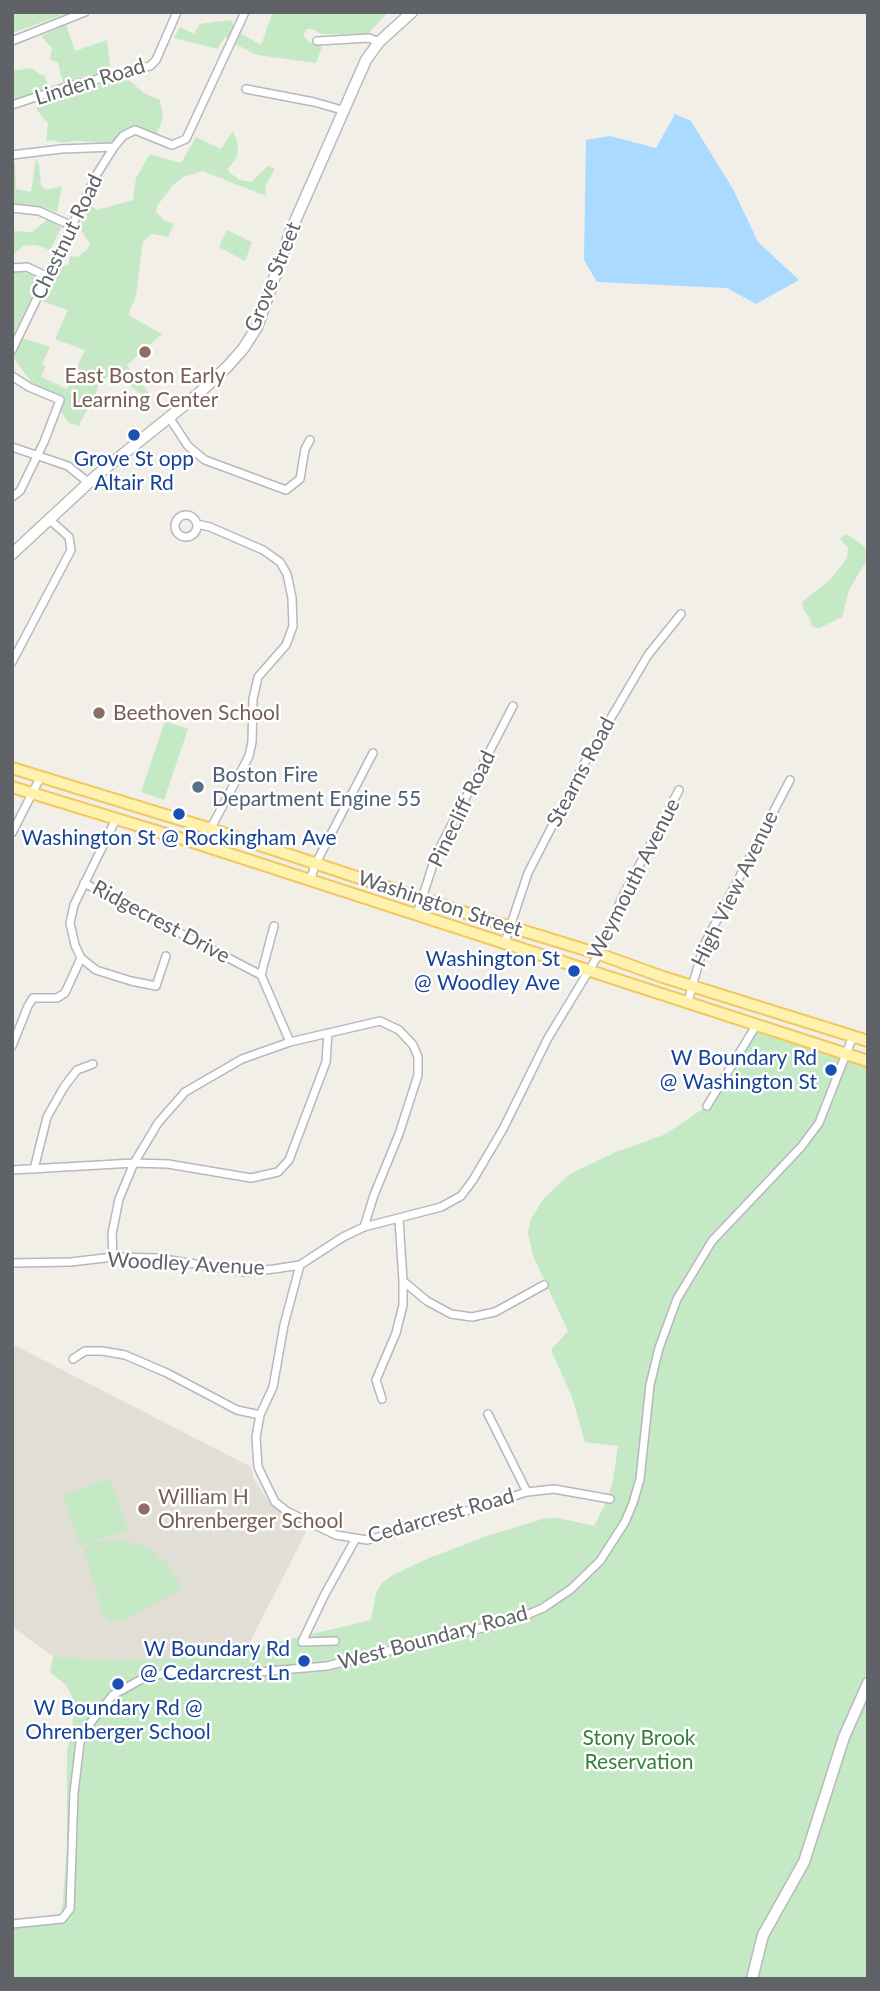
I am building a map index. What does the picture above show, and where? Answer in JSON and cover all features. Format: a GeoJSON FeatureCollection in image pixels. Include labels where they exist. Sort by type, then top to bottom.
{"type":"FeatureCollection","features":[{"type":"Feature","properties":{"kind":"main road","name":"Grove Street"},"geometry":{"type":"LineString","coordinates":[[12,554],[89,483],[227,367],[257,327],[292,228],[366,60],[379,42],[412,12]]}},
{"type":"Feature","properties":{"kind":"main road","name":"Washington Street"},"geometry":{"type":"LineString","coordinates":[[12,768],[211,829],[868,1041]]}},
{"type":"Feature","properties":{"kind":"main road","name":"Washington Street"},"geometry":{"type":"LineString","coordinates":[[12,787],[202,845],[868,1060]]}},
{"type":"Feature","properties":{"kind":"main road"},"geometry":{"type":"LineString","coordinates":[[752,1979],[763,1935],[804,1862],[844,1737],[868,1683]]}},
{"type":"Feature","properties":{"kind":"street"},"geometry":{"type":"LineString","coordinates":[[12,41],[85,12]]}},
{"type":"Feature","properties":{"kind":"street","name":"Linden Road"},"geometry":{"type":"LineString","coordinates":[[13,106],[66,87],[150,66],[156,60],[177,12]]}},
{"type":"Feature","properties":{"kind":"street","name":"Chestnut Road"},"geometry":{"type":"LineString","coordinates":[[12,350],[97,174],[114,147],[132,131],[143,132],[172,145],[187,139],[245,12]]}},
{"type":"Feature","properties":{"kind":"street"},"geometry":{"type":"LineString","coordinates":[[317,41],[369,38],[379,42]]}},
{"type":"Feature","properties":{"kind":"street"},"geometry":{"type":"LineString","coordinates":[[246,89],[342,110]]}},
{"type":"Feature","properties":{"kind":"street"},"geometry":{"type":"LineString","coordinates":[[12,155],[61,149],[114,147]]}},
{"type":"Feature","properties":{"kind":"street"},"geometry":{"type":"LineString","coordinates":[[12,208],[39,211],[72,226]]}},
{"type":"Feature","properties":{"kind":"street"},"geometry":{"type":"LineString","coordinates":[[12,268],[22,266],[48,277]]}},
{"type":"Feature","properties":{"kind":"street"},"geometry":{"type":"LineString","coordinates":[[12,376],[29,387],[60,400],[20,491],[12,497]]}},
{"type":"Feature","properties":{"kind":"street"},"geometry":{"type":"LineString","coordinates":[[169,418],[188,446],[205,460],[286,490],[300,479],[305,449],[310,440]]}},
{"type":"Feature","properties":{"kind":"street"},"geometry":{"type":"LineString","coordinates":[[12,447],[68,466],[89,483]]}},
{"type":"Feature","properties":{"kind":"street"},"geometry":{"type":"LineString","coordinates":[[12,662],[71,550],[69,537],[50,520]]}},
{"type":"Feature","properties":{"kind":"street"},"geometry":{"type":"LineString","coordinates":[[197,524],[263,550],[281,562],[287,574],[292,598],[293,626],[286,645],[258,677],[253,699],[249,756],[202,845]]}},
{"type":"Feature","properties":{"kind":"street","name":"Stearns Road"},"geometry":{"type":"LineString","coordinates":[[505,942],[528,873],[585,762],[648,654],[681,614]]}},
{"type":"Feature","properties":{"kind":"street","name":"Pinecliff Road"},"geometry":{"type":"LineString","coordinates":[[417,914],[436,855],[513,706]]}},
{"type":"Feature","properties":{"kind":"street"},"geometry":{"type":"LineString","coordinates":[[310,880],[316,863],[373,753]]}},
{"type":"Feature","properties":{"kind":"street"},"geometry":{"type":"LineString","coordinates":[[12,833],[41,776]]}},
{"type":"Feature","properties":{"kind":"street","name":"High View Avenue"},"geometry":{"type":"LineString","coordinates":[[688,1001],[704,945],[789,780]]}},
{"type":"Feature","properties":{"kind":"street","name":"Weymouth Avenue"},"geometry":{"type":"LineString","coordinates":[[589,969],[599,954],[622,898],[679,790]]}},
{"type":"Feature","properties":{"kind":"street","name":"Ridgecrest Drive"},"geometry":{"type":"LineString","coordinates":[[116,819],[84,883],[261,975]]}},
{"type":"Feature","properties":{"kind":"street"},"geometry":{"type":"LineString","coordinates":[[84,883],[74,905],[70,923],[81,958],[96,970],[131,981],[156,985],[166,956]]}},
{"type":"Feature","properties":{"kind":"street"},"geometry":{"type":"LineString","coordinates":[[274,926],[261,975],[290,1042]]}},
{"type":"Feature","properties":{"kind":"street"},"geometry":{"type":"LineString","coordinates":[[12,1046],[27,1006],[33,998],[57,998],[65,993],[81,958]]}},
{"type":"Feature","properties":{"kind":"street","name":"Woodley Avenue"},"geometry":{"type":"LineString","coordinates":[[12,1263],[71,1262],[113,1257],[157,1258],[245,1272],[300,1265],[343,1237],[364,1227],[441,1207],[461,1196],[473,1180],[503,1129],[548,1038],[589,969]]}},
{"type":"Feature","properties":{"kind":"street"},"geometry":{"type":"LineString","coordinates":[[113,1257],[112,1234],[119,1199],[134,1163],[158,1123],[185,1092],[242,1059],[290,1042],[380,1021],[399,1030],[414,1045],[418,1057],[418,1075],[364,1227]]}},
{"type":"Feature","properties":{"kind":"street"},"geometry":{"type":"LineString","coordinates":[[707,1106],[757,1024]]}},
{"type":"Feature","properties":{"kind":"street"},"geometry":{"type":"LineString","coordinates":[[12,1170],[134,1163],[168,1164],[251,1178],[278,1172],[289,1160],[326,1062],[328,1033]]}},
{"type":"Feature","properties":{"kind":"street","name":"West Boundary Road"},"geometry":{"type":"LineString","coordinates":[[12,1924],[62,1919],[70,1909],[74,1793],[80,1742],[91,1721],[113,1695],[142,1679],[169,1672],[259,1672],[327,1666],[515,1620],[543,1608],[571,1589],[600,1561],[625,1522],[637,1491],[650,1385],[659,1348],[677,1299],[712,1241],[801,1147],[819,1123],[853,1036]]}},
{"type":"Feature","properties":{"kind":"street"},"geometry":{"type":"LineString","coordinates":[[34,1169],[47,1116],[77,1070],[93,1064]]}},
{"type":"Feature","properties":{"kind":"street"},"geometry":{"type":"LineString","coordinates":[[382,1399],[376,1380],[396,1333],[403,1305],[399,1219]]}},
{"type":"Feature","properties":{"kind":"street","name":"Cedarcrest Road"},"geometry":{"type":"LineString","coordinates":[[300,1265],[284,1325],[273,1387],[260,1415],[256,1437],[258,1467],[275,1502],[288,1512],[336,1535],[366,1540],[527,1492],[554,1489],[610,1499]]}},
{"type":"Feature","properties":{"kind":"street"},"geometry":{"type":"LineString","coordinates":[[403,1281],[427,1301],[451,1314],[472,1317],[495,1312],[544,1285]]}},
{"type":"Feature","properties":{"kind":"street"},"geometry":{"type":"LineString","coordinates":[[73,1359],[85,1351],[125,1355],[167,1373],[237,1410],[260,1415]]}},
{"type":"Feature","properties":{"kind":"street"},"geometry":{"type":"LineString","coordinates":[[488,1414],[527,1492]]}},
{"type":"Feature","properties":{"kind":"street","name":"West Boundary Road"},"geometry":{"type":"LineString","coordinates":[[335,1641],[302,1642],[355,1539]]}},
{"type":"Feature","properties":{"kind":"shaded area","name":"William H Ohrenberger School"},"geometry":{"type":"Polygon","coordinates":[[[12,1344],[251,1467],[254,1479],[268,1501],[285,1517],[307,1530],[247,1648],[201,1656],[113,1661],[53,1656],[12,1627],[12,1344]]]}},
{"type":"Feature","properties":{"kind":"green space"},"geometry":{"type":"Polygon","coordinates":[[[70,12],[12,33],[12,14],[70,12]]]}},
{"type":"Feature","properties":{"kind":"green space"},"geometry":{"type":"Polygon","coordinates":[[[273,12],[388,12],[368,34],[321,34],[307,29],[303,35],[309,42],[322,47],[316,63],[257,55],[235,44],[240,33],[261,45],[273,12]]]}},
{"type":"Feature","properties":{"kind":"green space"},"geometry":{"type":"Polygon","coordinates":[[[231,20],[234,26],[230,38],[225,37],[217,49],[174,38],[180,27],[194,34],[200,24],[231,20]]]}},
{"type":"Feature","properties":{"kind":"green space"},"geometry":{"type":"Polygon","coordinates":[[[66,25],[75,51],[107,40],[111,72],[12,100],[12,71],[31,68],[44,75],[49,87],[63,83],[58,63],[50,59],[52,48],[41,36],[66,25]]]}},
{"type":"Feature","properties":{"kind":"green space"},"geometry":{"type":"Polygon","coordinates":[[[120,79],[130,81],[144,93],[160,100],[163,118],[156,135],[137,127],[122,133],[114,143],[46,141],[48,123],[37,110],[37,103],[120,79]]]}},
{"type":"Feature","properties":{"kind":"green space"},"geometry":{"type":"Polygon","coordinates":[[[233,131],[238,144],[237,157],[227,170],[239,180],[251,182],[268,166],[275,169],[265,186],[266,196],[203,171],[183,177],[174,184],[157,206],[156,212],[164,220],[174,224],[168,237],[152,234],[143,241],[136,296],[128,315],[162,334],[127,365],[150,395],[140,393],[117,375],[109,375],[97,387],[95,402],[85,413],[79,426],[69,423],[61,412],[60,406],[64,397],[32,383],[13,357],[18,341],[22,338],[50,347],[42,364],[46,366],[41,377],[67,389],[85,350],[55,339],[68,310],[41,301],[58,262],[68,266],[70,256],[77,257],[86,251],[90,244],[82,232],[81,217],[89,204],[97,210],[133,200],[136,178],[150,154],[181,163],[196,137],[221,149],[233,131]]]}},
{"type":"Feature","properties":{"kind":"green space"},"geometry":{"type":"Polygon","coordinates":[[[12,159],[15,164],[16,189],[31,192],[36,159],[41,186],[47,190],[62,186],[57,212],[42,207],[12,204],[12,159]]]}},
{"type":"Feature","properties":{"kind":"green space"},"geometry":{"type":"Polygon","coordinates":[[[48,219],[61,228],[50,250],[36,245],[23,246],[12,256],[12,231],[32,232],[48,219]]]}},
{"type":"Feature","properties":{"kind":"green space"},"geometry":{"type":"Polygon","coordinates":[[[227,230],[252,242],[245,261],[219,247],[227,230]]]}},
{"type":"Feature","properties":{"kind":"green space"},"geometry":{"type":"Polygon","coordinates":[[[17,270],[41,278],[12,338],[12,273],[17,270]]]}},
{"type":"Feature","properties":{"kind":"green space"},"geometry":{"type":"Polygon","coordinates":[[[847,534],[865,547],[866,561],[849,590],[842,617],[819,628],[812,627],[802,602],[831,579],[847,558],[848,548],[840,538],[847,534]]]}},
{"type":"Feature","properties":{"kind":"green space"},"geometry":{"type":"Polygon","coordinates":[[[165,721],[188,729],[164,800],[141,792],[165,721]]]}},
{"type":"Feature","properties":{"kind":"green space","name":"Stony Brook Reservation"},"geometry":{"type":"Polygon","coordinates":[[[757,1024],[868,1065],[868,1979],[12,1979],[12,1924],[60,1918],[63,1900],[67,1846],[67,1751],[74,1708],[66,1685],[50,1672],[53,1656],[113,1661],[201,1656],[371,1620],[376,1593],[382,1583],[429,1558],[546,1518],[594,1526],[607,1501],[613,1481],[618,1446],[585,1442],[572,1397],[551,1350],[568,1331],[533,1256],[528,1233],[530,1221],[544,1198],[570,1174],[616,1152],[666,1134],[707,1106],[719,1094],[736,1068],[757,1024]]]}},
{"type":"Feature","properties":{"kind":"green space"},"geometry":{"type":"Polygon","coordinates":[[[110,1479],[128,1530],[80,1546],[63,1495],[110,1479]]]}},
{"type":"Feature","properties":{"kind":"green space"},"geometry":{"type":"Polygon","coordinates":[[[115,1540],[138,1544],[152,1550],[171,1568],[182,1589],[120,1622],[118,1618],[108,1620],[106,1613],[102,1614],[98,1606],[100,1604],[83,1548],[96,1542],[115,1540]]]}},
{"type":"Feature","properties":{"kind":"water"},"geometry":{"type":"Polygon","coordinates":[[[675,114],[691,121],[733,189],[758,242],[799,280],[756,304],[727,288],[597,282],[584,260],[586,140],[610,136],[656,148],[675,114]]]}},
{"type":"Feature","properties":{"kind":"place","name":"East Boston Early Learning Center"},"geometry":{"type":"Point","coordinates":[145,352]}},
{"type":"Feature","properties":{"kind":"place","name":"Grove St opp Altair Rd"},"geometry":{"type":"Point","coordinates":[134,435]}},
{"type":"Feature","properties":{"kind":"place","name":"Beethoven School"},"geometry":{"type":"Point","coordinates":[99,713]}},
{"type":"Feature","properties":{"kind":"place","name":"Boston Fire Department Engine 55"},"geometry":{"type":"Point","coordinates":[198,787]}},
{"type":"Feature","properties":{"kind":"place","name":"Washington St @ Rockingham Ave"},"geometry":{"type":"Point","coordinates":[179,814]}},
{"type":"Feature","properties":{"kind":"place","name":"Washington St @ Woodley Ave"},"geometry":{"type":"Point","coordinates":[574,971]}},
{"type":"Feature","properties":{"kind":"place","name":"W Boundary Rd @ Washington St"},"geometry":{"type":"Point","coordinates":[831,1070]}},
{"type":"Feature","properties":{"kind":"place","name":"William H Ohrenberger School"},"geometry":{"type":"Point","coordinates":[144,1509]}},
{"type":"Feature","properties":{"kind":"place","name":"W Boundary Rd @ Cedarcrest Ln"},"geometry":{"type":"Point","coordinates":[304,1661]}},
{"type":"Feature","properties":{"kind":"place","name":"W Boundary Rd @ Ohrenberger School"},"geometry":{"type":"Point","coordinates":[118,1684]}}]}
